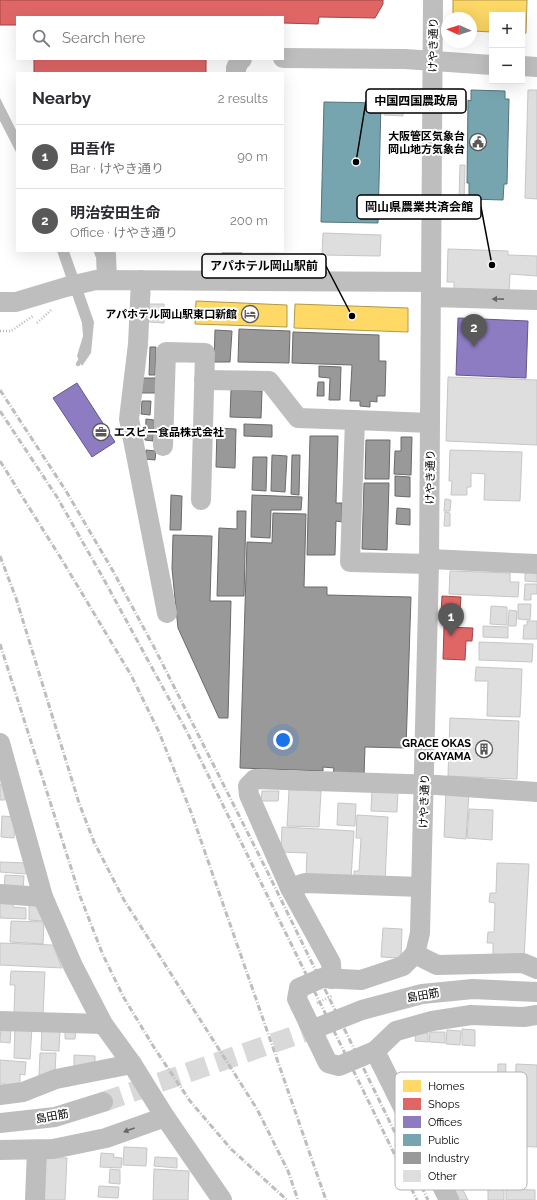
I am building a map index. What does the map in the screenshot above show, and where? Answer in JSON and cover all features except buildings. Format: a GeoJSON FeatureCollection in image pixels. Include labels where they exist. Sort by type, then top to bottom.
{"type":"FeatureCollection","features":[{"type":"Feature","properties":{"kind":"street","name":"けやき通り"},"geometry":{"type":"LineString","coordinates":[[415,954],[420,933],[422,887],[429,562],[433,0]]}},
{"type":"Feature","properties":{"kind":"street"},"geometry":{"type":"LineString","coordinates":[[284,58],[405,59],[489,65]]}},
{"type":"Feature","properties":{"kind":"street"},"geometry":{"type":"LineString","coordinates":[[236,72],[236,68],[240,60]]}},
{"type":"Feature","properties":{"kind":"street"},"geometry":{"type":"LineString","coordinates":[[525,66],[537,67]]}},
{"type":"Feature","properties":{"kind":"street"},"geometry":{"type":"LineString","coordinates":[[104,252],[106,255],[107,280]]}},
{"type":"Feature","properties":{"kind":"street"},"geometry":{"type":"LineString","coordinates":[[231,281],[232,252]]}},
{"type":"Feature","properties":{"kind":"street"},"geometry":{"type":"LineString","coordinates":[[0,302],[16,302],[66,287],[96,280],[231,281],[431,290],[537,300]]}},
{"type":"Feature","properties":{"kind":"street"},"geometry":{"type":"LineString","coordinates":[[141,280],[138,344],[129,419],[167,613]]}},
{"type":"Feature","properties":{"kind":"street"},"geometry":{"type":"LineString","coordinates":[[163,446],[166,352],[205,353],[201,500]]}},
{"type":"Feature","properties":{"kind":"street"},"geometry":{"type":"LineString","coordinates":[[204,380],[269,381],[298,418],[430,423]]}},
{"type":"Feature","properties":{"kind":"street"},"geometry":{"type":"LineString","coordinates":[[355,420],[350,562],[537,564]]}},
{"type":"Feature","properties":{"kind":"street"},"geometry":{"type":"LineString","coordinates":[[0,743],[5,782],[44,897],[73,966],[103,1024],[132,1064],[165,1117],[222,1200]]}},
{"type":"Feature","properties":{"kind":"street"},"geometry":{"type":"LineString","coordinates":[[333,987],[331,964],[290,888],[250,795],[248,786],[254,780],[424,784],[537,792]]}},
{"type":"Feature","properties":{"kind":"street"},"geometry":{"type":"LineString","coordinates":[[290,888],[305,883],[422,887]]}},
{"type":"Feature","properties":{"kind":"street"},"geometry":{"type":"LineString","coordinates":[[0,894],[44,897]]}},
{"type":"Feature","properties":{"kind":"street"},"geometry":{"type":"LineString","coordinates":[[333,987],[361,980],[403,966],[415,954],[437,964],[537,964]]}},
{"type":"Feature","properties":{"kind":"street"},"geometry":{"type":"LineString","coordinates":[[333,987],[322,978],[299,988],[297,999],[328,1063],[339,1066],[375,1050],[396,1031],[432,1021],[471,1015],[524,1017],[537,1015]]}},
{"type":"Feature","properties":{"kind":"street","name":"島田筋"},"geometry":{"type":"LineString","coordinates":[[314,1029],[362,1010],[422,994],[472,989],[537,992]]}},
{"type":"Feature","properties":{"kind":"street"},"geometry":{"type":"LineString","coordinates":[[0,1021],[103,1024]]}},
{"type":"Feature","properties":{"kind":"street"},"geometry":{"type":"LineString","coordinates":[[375,1050],[395,1091]]}},
{"type":"Feature","properties":{"kind":"street"},"geometry":{"type":"LineString","coordinates":[[0,1095],[23,1092],[56,1079],[132,1064]]}},
{"type":"Feature","properties":{"kind":"street","name":"島田筋"},"geometry":{"type":"LineString","coordinates":[[0,1123],[56,1117],[103,1102]]}},
{"type":"Feature","properties":{"kind":"street"},"geometry":{"type":"LineString","coordinates":[[0,1150],[53,1149],[106,1138],[165,1117]]}},
{"type":"Feature","properties":{"kind":"street"},"geometry":{"type":"LineString","coordinates":[[35,1200],[37,1150]]}},
{"type":"Feature","properties":{"kind":"street"},"geometry":{"type":"LineString","coordinates":[[444,1190],[449,1200]]}},
{"type":"Feature","properties":{"kind":"path"},"geometry":{"type":"LineString","coordinates":[[37,323],[56,307]]}},
{"type":"Feature","properties":{"kind":"path"},"geometry":{"type":"LineString","coordinates":[[0,331],[11,331],[38,312]]}},
{"type":"Feature","properties":{"kind":"path"},"geometry":{"type":"LineString","coordinates":[[312,1005],[333,987]]}},
{"type":"Feature","properties":{"kind":"shaded area"},"geometry":{"type":"Polygon","coordinates":[[[0,98],[16,130],[16,152],[0,121],[0,98]]]}},
{"type":"Feature","properties":{"kind":"shaded area"},"geometry":{"type":"Polygon","coordinates":[[[57,252],[69,252],[94,322],[91,353],[82,366],[77,356],[83,336],[82,323],[57,252]]]}},
{"type":"Feature","properties":{"kind":"waterway"},"geometry":{"type":"LineString","coordinates":[[78,364],[83,356]]}},
{"type":"Feature","properties":{"kind":"tunnel"},"geometry":{"type":"LineString","coordinates":[[103,1102],[314,1029]]}},
{"type":"Feature","properties":{"kind":"railway"},"geometry":{"type":"LineString","coordinates":[[0,390],[66,491],[113,571],[155,649],[268,873],[395,1133]]}},
{"type":"Feature","properties":{"kind":"railway"},"geometry":{"type":"LineString","coordinates":[[0,411],[57,497],[186,730],[395,1155]]}},
{"type":"Feature","properties":{"kind":"railway"},"geometry":{"type":"LineString","coordinates":[[0,461],[131,675],[159,732],[191,812],[326,1200]]}},
{"type":"Feature","properties":{"kind":"railway"},"geometry":{"type":"LineString","coordinates":[[0,556],[16,598],[79,803],[94,842],[124,900],[257,1109],[288,1171],[298,1200]]}},
{"type":"Feature","properties":{"kind":"railway"},"geometry":{"type":"LineString","coordinates":[[0,644],[80,896],[103,955],[124,998],[155,1049],[190,1101],[231,1149],[287,1200]]}},
{"type":"Feature","properties":{"kind":"railway"},"geometry":{"type":"LineString","coordinates":[[412,1190],[417,1200]]}},
{"type":"Feature","properties":{"kind":"railway"},"geometry":{"type":"LineString","coordinates":[[423,1190],[428,1200]]}},
{"type":"Feature","properties":{"kind":"place","name":"大阪管区気象台 岡山地方気象台"},"geometry":{"type":"Point","coordinates":[478,142]}},
{"type":"Feature","properties":{"kind":"place","name":"中国四国農政局"},"geometry":{"type":"Point","coordinates":[356,162]}},
{"type":"Feature","properties":{"kind":"place","name":"岡山県農業共済会館"},"geometry":{"type":"Point","coordinates":[492,265]}},
{"type":"Feature","properties":{"kind":"place","name":"アパホテル岡山駅東口新館"},"geometry":{"type":"Point","coordinates":[250,314]}},
{"type":"Feature","properties":{"kind":"place","name":"アパホテル岡山駅前"},"geometry":{"type":"Point","coordinates":[352,316]}},
{"type":"Feature","properties":{"kind":"place","name":"明治安田生命"},"geometry":{"type":"Point","coordinates":[474,347]}},
{"type":"Feature","properties":{"kind":"place","name":"エスビー食品株式会社"},"geometry":{"type":"Point","coordinates":[101,432]}},
{"type":"Feature","properties":{"kind":"place","name":"田吾作"},"geometry":{"type":"Point","coordinates":[451,636]}},
{"type":"Feature","properties":{"kind":"place","name":"GRACE OKAS OKAYAMA"},"geometry":{"type":"Point","coordinates":[484,749]}}]}
